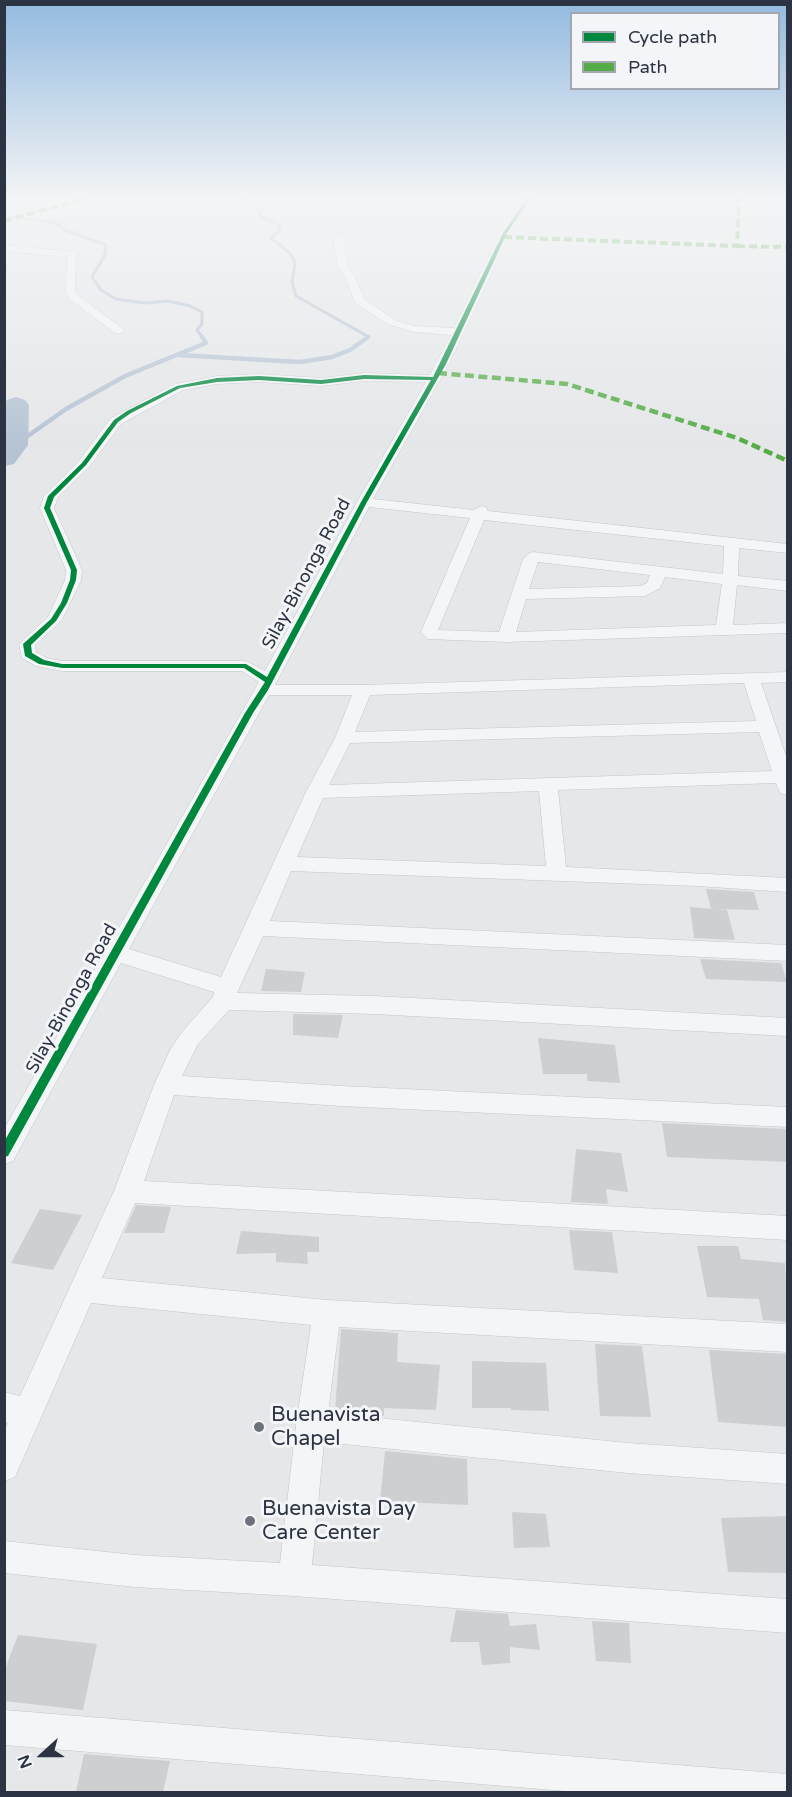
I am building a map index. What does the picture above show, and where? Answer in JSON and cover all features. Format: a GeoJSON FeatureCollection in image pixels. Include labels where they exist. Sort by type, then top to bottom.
{"type":"FeatureCollection","features":[{"type":"Feature","properties":{"kind":"street"},"geometry":{"type":"LineString","coordinates":[[70,282],[70,291],[76,299],[119,331]]}},
{"type":"Feature","properties":{"kind":"street"},"geometry":{"type":"LineString","coordinates":[[352,282],[359,301],[393,323],[415,329],[459,332]]}},
{"type":"Feature","properties":{"kind":"street","name":"Silay-Binonga Road"},"geometry":{"type":"LineString","coordinates":[[4,1153],[266,686],[366,499],[434,379],[482,282]]}},
{"type":"Feature","properties":{"kind":"street"},"geometry":{"type":"LineString","coordinates":[[434,379],[364,377],[321,382],[259,378],[217,380],[179,387],[129,412],[116,421],[84,464],[51,496],[47,508],[74,570],[73,580],[54,620],[27,644],[28,654],[42,662],[62,666],[246,666],[266,686],[363,690],[788,677]]}},
{"type":"Feature","properties":{"kind":"street"},"geometry":{"type":"LineString","coordinates":[[366,499],[788,549]]}},
{"type":"Feature","properties":{"kind":"street"},"geometry":{"type":"LineString","coordinates":[[480,513],[429,632],[437,636],[506,637],[788,628]]}},
{"type":"Feature","properties":{"kind":"street"},"geometry":{"type":"LineString","coordinates":[[724,629],[732,543]]}},
{"type":"Feature","properties":{"kind":"street"},"geometry":{"type":"LineString","coordinates":[[506,637],[531,559],[537,556],[788,586]]}},
{"type":"Feature","properties":{"kind":"street"},"geometry":{"type":"LineString","coordinates":[[519,594],[645,591],[654,585],[659,572]]}},
{"type":"Feature","properties":{"kind":"street"},"geometry":{"type":"LineString","coordinates":[[316,792],[549,786],[785,784],[751,678]]}},
{"type":"Feature","properties":{"kind":"street"},"geometry":{"type":"LineString","coordinates":[[4,1466],[16,1410],[82,1289],[127,1191],[166,1085],[190,1038],[225,994],[316,792],[344,738],[363,690]]}},
{"type":"Feature","properties":{"kind":"street"},"geometry":{"type":"LineString","coordinates":[[344,738],[768,726]]}},
{"type":"Feature","properties":{"kind":"street"},"geometry":{"type":"LineString","coordinates":[[549,786],[558,875]]}},
{"type":"Feature","properties":{"kind":"street"},"geometry":{"type":"LineString","coordinates":[[285,864],[697,879],[788,885]]}},
{"type":"Feature","properties":{"kind":"street"},"geometry":{"type":"LineString","coordinates":[[256,928],[788,953]]}},
{"type":"Feature","properties":{"kind":"street"},"geometry":{"type":"LineString","coordinates":[[116,953],[225,994],[374,1005],[788,1027]]}},
{"type":"Feature","properties":{"kind":"street"},"geometry":{"type":"LineString","coordinates":[[166,1085],[340,1096],[788,1117]]}},
{"type":"Feature","properties":{"kind":"street"},"geometry":{"type":"LineString","coordinates":[[127,1191],[788,1228]]}},
{"type":"Feature","properties":{"kind":"street"},"geometry":{"type":"LineString","coordinates":[[82,1289],[327,1313],[788,1338]]}},
{"type":"Feature","properties":{"kind":"street"},"geometry":{"type":"LineString","coordinates":[[294,1580],[311,1426],[327,1313]]}},
{"type":"Feature","properties":{"kind":"street"},"geometry":{"type":"LineString","coordinates":[[311,1426],[628,1458],[788,1470]]}},
{"type":"Feature","properties":{"kind":"street"},"geometry":{"type":"LineString","coordinates":[[4,1557],[135,1571],[294,1580],[788,1616]]}},
{"type":"Feature","properties":{"kind":"street"},"geometry":{"type":"LineString","coordinates":[[4,1727],[788,1792]]}},
{"type":"Feature","properties":{"kind":"building"},"geometry":{"type":"Polygon","coordinates":[[[706,889],[754,892],[759,910],[711,909],[706,889]]]}},
{"type":"Feature","properties":{"kind":"building"},"geometry":{"type":"Polygon","coordinates":[[[690,907],[727,910],[735,940],[694,938],[690,907]]]}},
{"type":"Feature","properties":{"kind":"building"},"geometry":{"type":"Polygon","coordinates":[[[700,959],[781,963],[787,982],[706,979],[700,959]]]}},
{"type":"Feature","properties":{"kind":"building"},"geometry":{"type":"Polygon","coordinates":[[[266,969],[305,972],[301,992],[261,991],[266,969]]]}},
{"type":"Feature","properties":{"kind":"building"},"geometry":{"type":"Polygon","coordinates":[[[293,1014],[343,1015],[338,1038],[293,1035],[293,1014]]]}},
{"type":"Feature","properties":{"kind":"building"},"geometry":{"type":"Polygon","coordinates":[[[538,1038],[615,1045],[620,1083],[587,1081],[587,1074],[543,1074],[538,1038]]]}},
{"type":"Feature","properties":{"kind":"building"},"geometry":{"type":"Polygon","coordinates":[[[662,1123],[786,1129],[788,1162],[667,1157],[662,1123]]]}},
{"type":"Feature","properties":{"kind":"building"},"geometry":{"type":"Polygon","coordinates":[[[576,1149],[621,1153],[628,1192],[606,1189],[608,1204],[571,1202],[576,1149]]]}},
{"type":"Feature","properties":{"kind":"building"},"geometry":{"type":"Polygon","coordinates":[[[136,1205],[171,1207],[164,1233],[124,1233],[136,1205]]]}},
{"type":"Feature","properties":{"kind":"building"},"geometry":{"type":"Polygon","coordinates":[[[40,1209],[82,1215],[53,1270],[11,1263],[40,1209]]]}},
{"type":"Feature","properties":{"kind":"building"},"geometry":{"type":"Polygon","coordinates":[[[569,1230],[612,1232],[618,1273],[574,1270],[569,1230]]]}},
{"type":"Feature","properties":{"kind":"building"},"geometry":{"type":"Polygon","coordinates":[[[241,1231],[319,1237],[319,1252],[307,1252],[308,1264],[276,1262],[276,1253],[236,1254],[241,1231]]]}},
{"type":"Feature","properties":{"kind":"building"},"geometry":{"type":"Polygon","coordinates":[[[697,1246],[738,1246],[741,1259],[785,1263],[788,1322],[763,1320],[759,1299],[707,1297],[697,1246]]]}},
{"type":"Feature","properties":{"kind":"building"},"geometry":{"type":"Polygon","coordinates":[[[341,1329],[398,1333],[397,1362],[440,1365],[436,1410],[384,1408],[384,1416],[335,1411],[341,1329]]]}},
{"type":"Feature","properties":{"kind":"building"},"geometry":{"type":"Polygon","coordinates":[[[595,1344],[642,1346],[651,1417],[600,1416],[595,1344]]]}},
{"type":"Feature","properties":{"kind":"building"},"geometry":{"type":"Polygon","coordinates":[[[709,1350],[788,1354],[788,1427],[718,1422],[709,1350]]]}},
{"type":"Feature","properties":{"kind":"building"},"geometry":{"type":"Polygon","coordinates":[[[472,1361],[546,1363],[549,1411],[472,1408],[472,1361]]]}},
{"type":"Feature","properties":{"kind":"building"},"geometry":{"type":"Polygon","coordinates":[[[385,1451],[467,1459],[468,1505],[380,1501],[385,1451]]]}},
{"type":"Feature","properties":{"kind":"building"},"geometry":{"type":"Polygon","coordinates":[[[512,1512],[546,1514],[550,1547],[514,1548],[512,1512]]]}},
{"type":"Feature","properties":{"kind":"building"},"geometry":{"type":"Polygon","coordinates":[[[788,1516],[788,1573],[728,1572],[721,1518],[788,1516]]]}},
{"type":"Feature","properties":{"kind":"building"},"geometry":{"type":"Polygon","coordinates":[[[456,1610],[508,1614],[510,1626],[536,1624],[540,1650],[510,1647],[510,1663],[482,1665],[479,1642],[450,1642],[456,1610]]]}},
{"type":"Feature","properties":{"kind":"building"},"geometry":{"type":"Polygon","coordinates":[[[592,1621],[629,1623],[631,1663],[596,1661],[592,1621]]]}},
{"type":"Feature","properties":{"kind":"building"},"geometry":{"type":"Polygon","coordinates":[[[18,1635],[97,1644],[83,1710],[4,1701],[4,1672],[18,1635]]]}},
{"type":"Feature","properties":{"kind":"building"},"geometry":{"type":"Polygon","coordinates":[[[84,1754],[170,1761],[163,1792],[76,1792],[84,1754]]]}},
{"type":"Feature","properties":{"kind":"waterway"},"geometry":{"type":"LineString","coordinates":[[95,282],[101,290],[116,299],[145,303],[168,301],[190,306],[202,312],[202,324],[197,330],[203,338]]}},
{"type":"Feature","properties":{"kind":"waterway"},"geometry":{"type":"LineString","coordinates":[[292,282],[296,296],[369,337],[367,338]]}},
{"type":"Feature","properties":{"kind":"waterway"},"geometry":{"type":"LineString","coordinates":[[15,445],[66,409],[125,376],[206,343],[202,337]]}},
{"type":"Feature","properties":{"kind":"waterway"},"geometry":{"type":"LineString","coordinates":[[178,355],[300,362],[332,357],[350,350],[368,337]]}},
{"type":"Feature","properties":{"kind":"waterway"},"geometry":{"type":"LineString","coordinates":[[4,458],[15,445],[16,405]]}},
{"type":"Feature","properties":{"kind":"marked path"},"geometry":{"type":"LineString","coordinates":[[438,373],[567,384],[737,438],[788,461]]}},
{"type":"Feature","properties":{"kind":"cycle path"},"geometry":{"type":"LineString","coordinates":[[4,1153],[249,713],[264,690],[364,502],[443,364],[482,282]]}},
{"type":"Feature","properties":{"kind":"cycle path"},"geometry":{"type":"LineString","coordinates":[[269,681],[246,666],[62,666],[42,662],[28,654],[27,644],[54,620],[73,580],[74,570],[47,508],[51,496],[84,464],[116,421],[179,387],[217,380],[259,378],[321,382],[364,377],[434,379]]}},
{"type":"Feature","properties":{"kind":"place","name":"Buenavista Chapel"},"geometry":{"type":"Point","coordinates":[259,1427]}},
{"type":"Feature","properties":{"kind":"place","name":"Buenavista Day Care Center"},"geometry":{"type":"Point","coordinates":[250,1521]}}]}
